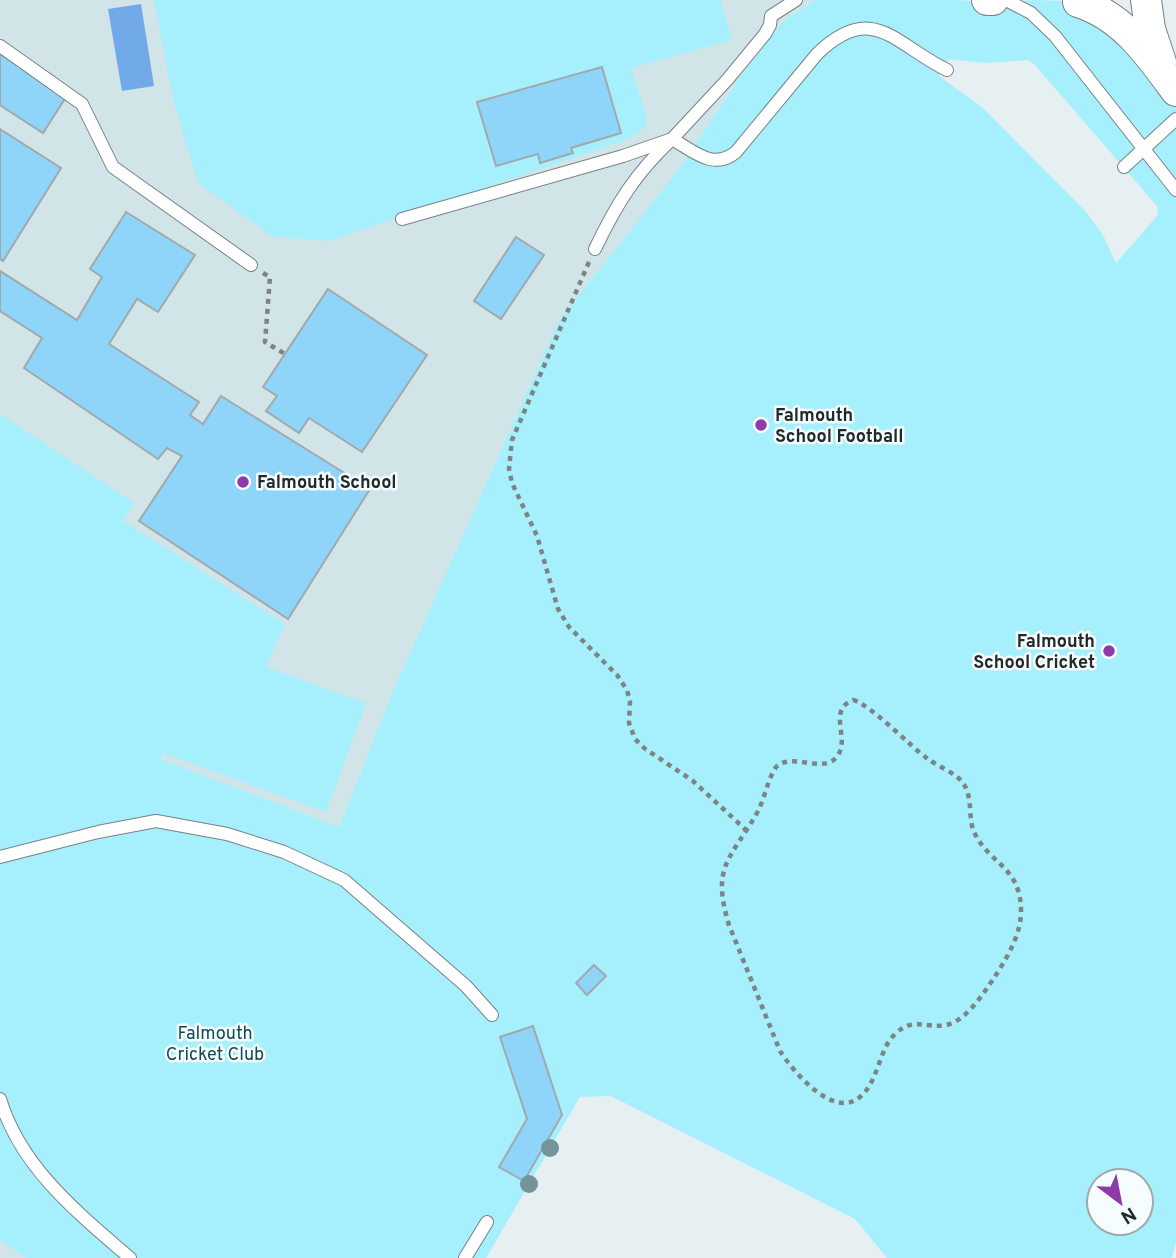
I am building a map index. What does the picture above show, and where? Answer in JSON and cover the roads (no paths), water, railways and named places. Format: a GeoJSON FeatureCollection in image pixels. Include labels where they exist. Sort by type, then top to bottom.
{"type":"FeatureCollection","features":[{"type":"Feature","properties":{"kind":"street"},"geometry":{"type":"LineString","coordinates":[[987,0],[993,0]]}},
{"type":"Feature","properties":{"kind":"street"},"geometry":{"type":"LineString","coordinates":[[1075,1],[1097,3],[1107,0]]}},
{"type":"Feature","properties":{"kind":"street"},"geometry":{"type":"LineString","coordinates":[[1146,0],[1155,45],[1174,88]]}},
{"type":"Feature","properties":{"kind":"street"},"geometry":{"type":"LineString","coordinates":[[1075,1],[1101,12],[1130,33],[1152,57],[1174,88]]}},
{"type":"Feature","properties":{"kind":"lane"},"geometry":{"type":"LineString","coordinates":[[595,249],[621,197],[765,34],[771,16],[796,0]]}},
{"type":"Feature","properties":{"kind":"lane"},"geometry":{"type":"LineString","coordinates":[[1006,0],[1031,13],[1046,26],[1176,190]]}},
{"type":"Feature","properties":{"kind":"lane"},"geometry":{"type":"LineString","coordinates":[[402,219],[623,156],[672,139],[714,161],[728,158],[736,152],[817,54],[831,42],[857,29],[871,27],[883,31],[947,70]]}},
{"type":"Feature","properties":{"kind":"lane"},"geometry":{"type":"LineString","coordinates":[[0,46],[82,104],[113,167],[251,265]]}},
{"type":"Feature","properties":{"kind":"lane"},"geometry":{"type":"LineString","coordinates":[[1124,167],[1176,119]]}},
{"type":"Feature","properties":{"kind":"lane"},"geometry":{"type":"LineString","coordinates":[[0,857],[98,832],[156,821],[238,837],[284,852],[344,880],[467,986],[492,1015]]}},
{"type":"Feature","properties":{"kind":"lane"},"geometry":{"type":"LineString","coordinates":[[0,1099],[8,1124],[27,1158],[61,1198],[130,1258]]}},
{"type":"Feature","properties":{"kind":"lane"},"geometry":{"type":"LineString","coordinates":[[465,1258],[487,1222]]}},
{"type":"Feature","properties":{"kind":"place","name":"Falmouth School Football"},"geometry":{"type":"Point","coordinates":[761,425]}},
{"type":"Feature","properties":{"kind":"place","name":"Falmouth School"},"geometry":{"type":"Point","coordinates":[243,482]}},
{"type":"Feature","properties":{"kind":"place","name":"Falmouth School Cricket"},"geometry":{"type":"Point","coordinates":[1109,651]}},
{"type":"Feature","properties":{"kind":"park label","name":"Falmouth Cricket Club"},"geometry":{"type":"Point","coordinates":[215,1043]}}]}
